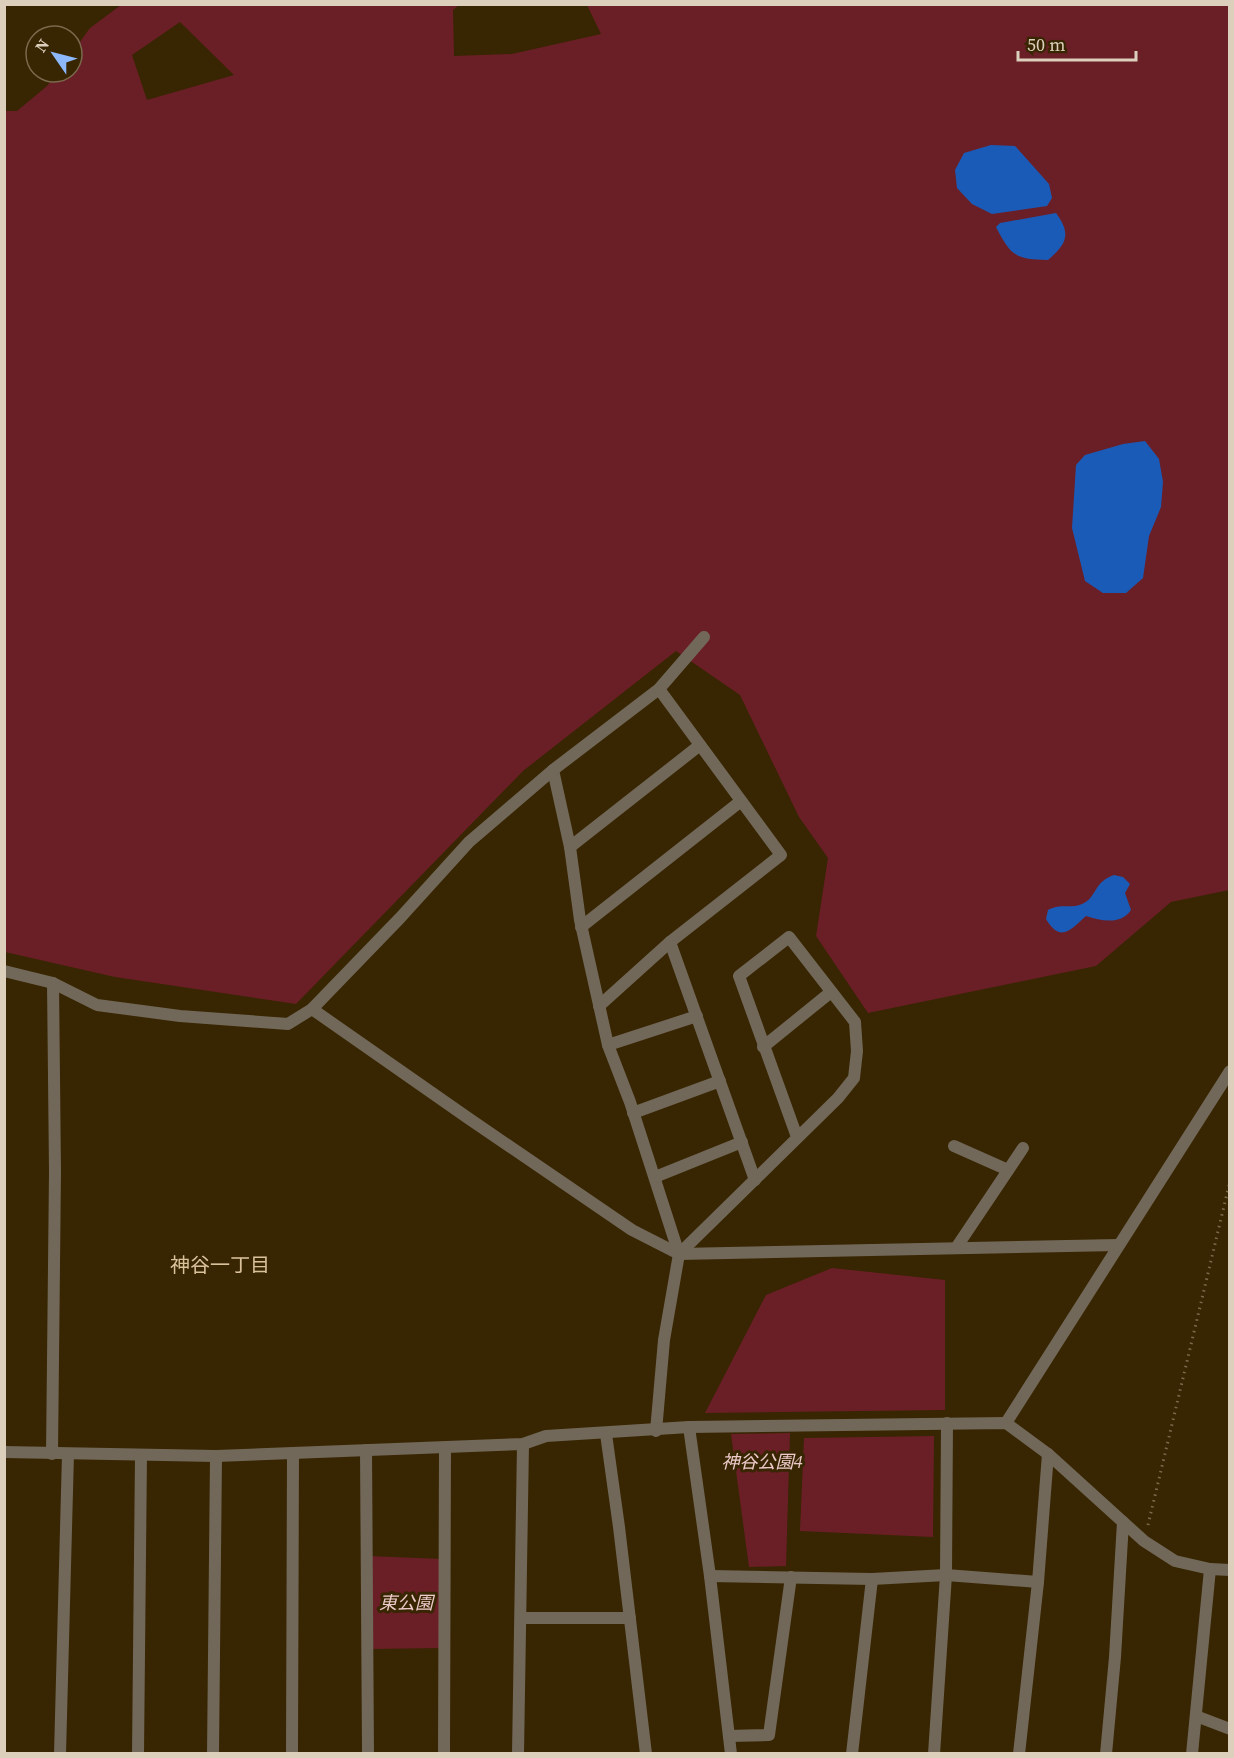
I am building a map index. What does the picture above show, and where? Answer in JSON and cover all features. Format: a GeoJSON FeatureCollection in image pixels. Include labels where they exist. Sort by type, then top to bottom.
{"type":"FeatureCollection","features":[{"type":"Feature","properties":{"kind":"street"},"geometry":{"type":"LineString","coordinates":[[4,971],[53,983],[97,1005],[180,1016],[288,1024],[312,1009],[469,842],[553,770],[660,689],[704,637]]}},
{"type":"Feature","properties":{"kind":"street"},"geometry":{"type":"LineString","coordinates":[[599,1006],[670,942],[781,855],[660,689]]}},
{"type":"Feature","properties":{"kind":"street"},"geometry":{"type":"LineString","coordinates":[[570,846],[700,745]]}},
{"type":"Feature","properties":{"kind":"street"},"geometry":{"type":"LineString","coordinates":[[553,770],[570,846],[581,927],[608,1045],[655,1177],[679,1254],[664,1340],[656,1431]]}},
{"type":"Feature","properties":{"kind":"street"},"geometry":{"type":"LineString","coordinates":[[581,927],[741,801]]}},
{"type":"Feature","properties":{"kind":"street"},"geometry":{"type":"LineString","coordinates":[[679,1254],[838,1098],[855,1078],[857,1051],[855,1022],[789,937],[739,976],[797,1137]]}},
{"type":"Feature","properties":{"kind":"street"},"geometry":{"type":"LineString","coordinates":[[670,942],[755,1180]]}},
{"type":"Feature","properties":{"kind":"street"},"geometry":{"type":"LineString","coordinates":[[52,1454],[55,1182],[53,983]]}},
{"type":"Feature","properties":{"kind":"street"},"geometry":{"type":"LineString","coordinates":[[763,1047],[831,992]]}},
{"type":"Feature","properties":{"kind":"street"},"geometry":{"type":"LineString","coordinates":[[312,1009],[632,1230],[679,1254],[1118,1245]]}},
{"type":"Feature","properties":{"kind":"street"},"geometry":{"type":"LineString","coordinates":[[608,1045],[697,1017]]}},
{"type":"Feature","properties":{"kind":"street"},"geometry":{"type":"LineString","coordinates":[[1006,1423],[1230,1071]]}},
{"type":"Feature","properties":{"kind":"street"},"geometry":{"type":"LineString","coordinates":[[633,1113],[720,1081]]}},
{"type":"Feature","properties":{"kind":"street"},"geometry":{"type":"LineString","coordinates":[[655,1177],[742,1142]]}},
{"type":"Feature","properties":{"kind":"street"},"geometry":{"type":"LineString","coordinates":[[954,1146],[1008,1170]]}},
{"type":"Feature","properties":{"kind":"street"},"geometry":{"type":"LineString","coordinates":[[956,1248],[1023,1148]]}},
{"type":"Feature","properties":{"kind":"street"},"geometry":{"type":"LineString","coordinates":[[934,1754],[946,1575],[946,1423]]}},
{"type":"Feature","properties":{"kind":"street"},"geometry":{"type":"LineString","coordinates":[[4,1452],[216,1456],[523,1444],[546,1436],[656,1431],[689,1427],[1006,1423],[1048,1454],[1144,1541],[1175,1561],[1210,1569],[1230,1570]]}},
{"type":"Feature","properties":{"kind":"street"},"geometry":{"type":"LineString","coordinates":[[689,1427],[710,1576],[731,1754]]}},
{"type":"Feature","properties":{"kind":"street"},"geometry":{"type":"LineString","coordinates":[[606,1434],[646,1754]]}},
{"type":"Feature","properties":{"kind":"street"},"geometry":{"type":"LineString","coordinates":[[518,1754],[523,1444]]}},
{"type":"Feature","properties":{"kind":"street"},"geometry":{"type":"LineString","coordinates":[[444,1754],[445,1448]]}},
{"type":"Feature","properties":{"kind":"street"},"geometry":{"type":"LineString","coordinates":[[366,1450],[369,1754]]}},
{"type":"Feature","properties":{"kind":"street"},"geometry":{"type":"LineString","coordinates":[[292,1754],[293,1453]]}},
{"type":"Feature","properties":{"kind":"street"},"geometry":{"type":"LineString","coordinates":[[60,1754],[68,1454]]}},
{"type":"Feature","properties":{"kind":"street"},"geometry":{"type":"LineString","coordinates":[[1019,1754],[1038,1582],[1048,1454]]}},
{"type":"Feature","properties":{"kind":"street"},"geometry":{"type":"LineString","coordinates":[[138,1754],[141,1455]]}},
{"type":"Feature","properties":{"kind":"street"},"geometry":{"type":"LineString","coordinates":[[213,1754],[216,1456]]}},
{"type":"Feature","properties":{"kind":"street"},"geometry":{"type":"LineString","coordinates":[[1106,1754],[1116,1657],[1123,1522]]}},
{"type":"Feature","properties":{"kind":"street"},"geometry":{"type":"LineString","coordinates":[[1192,1754],[1210,1569]]}},
{"type":"Feature","properties":{"kind":"street"},"geometry":{"type":"LineString","coordinates":[[710,1576],[872,1579],[946,1575],[1038,1582]]}},
{"type":"Feature","properties":{"kind":"street"},"geometry":{"type":"LineString","coordinates":[[729,1736],[769,1735],[791,1577]]}},
{"type":"Feature","properties":{"kind":"street"},"geometry":{"type":"LineString","coordinates":[[852,1754],[872,1579]]}},
{"type":"Feature","properties":{"kind":"street"},"geometry":{"type":"LineString","coordinates":[[521,1618],[630,1618]]}},
{"type":"Feature","properties":{"kind":"street"},"geometry":{"type":"LineString","coordinates":[[1196,1716],[1230,1729]]}},
{"type":"Feature","properties":{"kind":"path"},"geometry":{"type":"LineString","coordinates":[[1144,1541],[1230,1181]]}},
{"type":"Feature","properties":{"kind":"green space"},"geometry":{"type":"Polygon","coordinates":[[[121,5],[459,5],[453,10],[454,56],[512,54],[601,34],[587,5],[1229,5],[1229,890],[1171,902],[1096,966],[868,1013],[816,936],[828,858],[799,817],[740,695],[676,651],[523,771],[296,1004],[115,977],[5,952],[4,111],[17,111],[49,84],[84,84],[84,36],[90,28],[121,5]],[[180,22],[132,55],[147,100],[234,75],[180,22]]]}},
{"type":"Feature","properties":{"kind":"green space"},"geometry":{"type":"Polygon","coordinates":[[[832,1268],[945,1280],[945,1410],[705,1413],[766,1295],[832,1268]]]}},
{"type":"Feature","properties":{"kind":"green space","name":"神谷公園4"},"geometry":{"type":"Polygon","coordinates":[[[790,1433],[786,1566],[749,1567],[731,1434],[790,1433]]]}},
{"type":"Feature","properties":{"kind":"green space"},"geometry":{"type":"Polygon","coordinates":[[[934,1436],[933,1537],[800,1531],[804,1438],[934,1436]]]}},
{"type":"Feature","properties":{"kind":"green space","name":"東公園"},"geometry":{"type":"Polygon","coordinates":[[[368,1556],[443,1559],[442,1648],[369,1649],[368,1556]]]}},
{"type":"Feature","properties":{"kind":"water"},"geometry":{"type":"Polygon","coordinates":[[[991,145],[1015,146],[1049,184],[1052,198],[1047,206],[992,214],[972,204],[957,188],[955,170],[964,153],[991,145]]]}},
{"type":"Feature","properties":{"kind":"water"},"geometry":{"type":"Polygon","coordinates":[[[1056,213],[1064,227],[1065,239],[1048,260],[1021,257],[1015,254],[996,227],[1000,223],[1056,213]]]}},
{"type":"Feature","properties":{"kind":"water"},"geometry":{"type":"Polygon","coordinates":[[[1145,441],[1159,459],[1163,482],[1161,507],[1149,536],[1143,578],[1126,593],[1103,593],[1085,581],[1072,528],[1076,465],[1085,455],[1123,444],[1145,441]]]}},
{"type":"Feature","properties":{"kind":"water"},"geometry":{"type":"Polygon","coordinates":[[[1114,875],[1123,877],[1130,884],[1125,893],[1131,910],[1127,915],[1117,920],[1086,916],[1066,932],[1056,931],[1051,927],[1046,919],[1048,910],[1082,904],[1090,898],[1102,882],[1114,875]]]}},
{"type":"Feature","properties":{"kind":"district","name":"神谷一丁目"},"geometry":{"type":"Point","coordinates":[220,1265]}}]}
